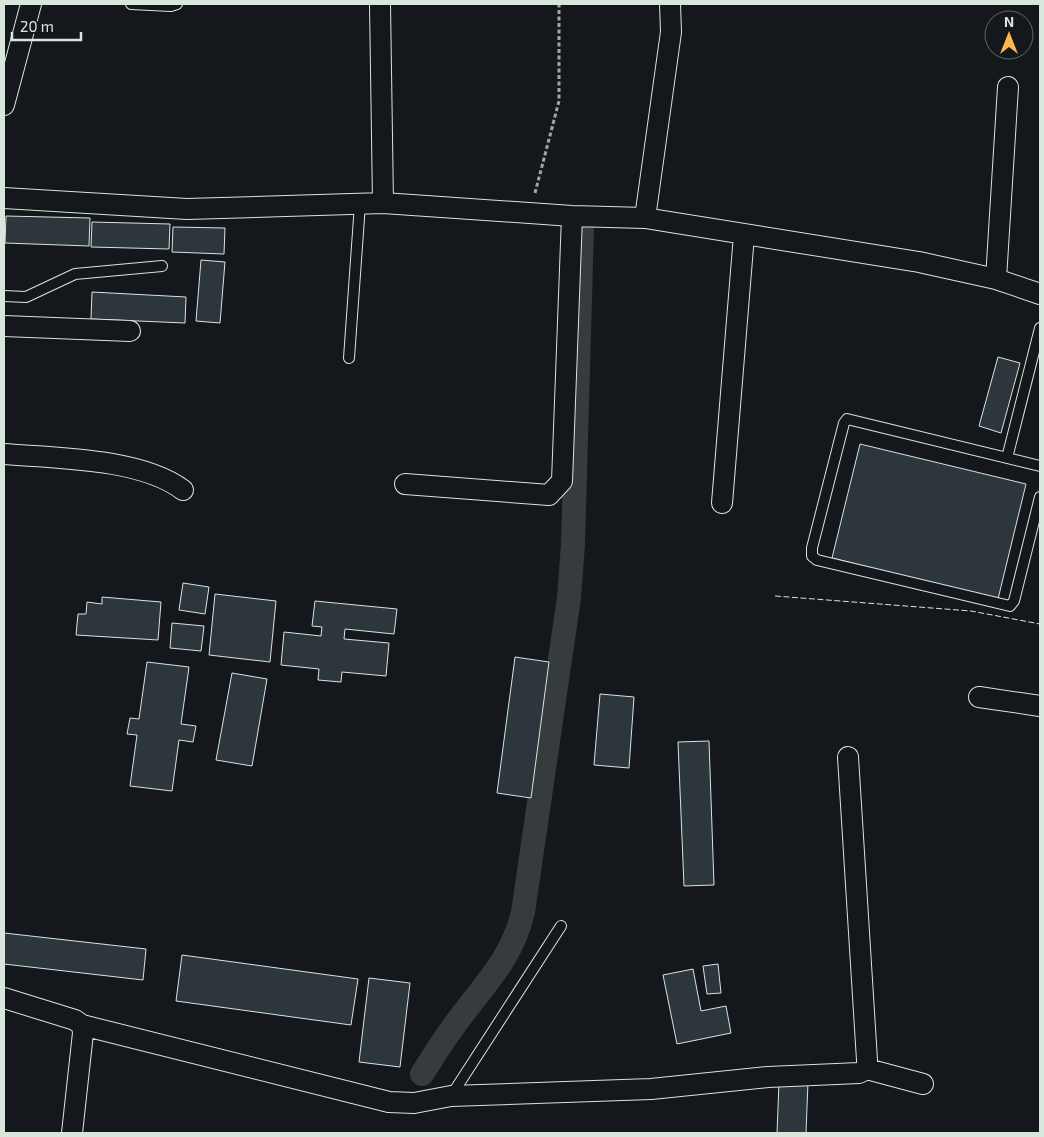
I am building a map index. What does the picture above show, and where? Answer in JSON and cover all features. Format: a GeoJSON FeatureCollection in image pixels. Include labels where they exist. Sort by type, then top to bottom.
{"type":"FeatureCollection","features":[{"type":"Feature","properties":{"kind":"street"},"geometry":{"type":"LineString","coordinates":[[4,105],[31,4]]}},
{"type":"Feature","properties":{"kind":"street"},"geometry":{"type":"LineString","coordinates":[[380,4],[383,203]]}},
{"type":"Feature","properties":{"kind":"street"},"geometry":{"type":"LineString","coordinates":[[645,218],[671,32],[670,4]]}},
{"type":"Feature","properties":{"kind":"street"},"geometry":{"type":"LineString","coordinates":[[996,279],[1008,87]]}},
{"type":"Feature","properties":{"kind":"street"},"geometry":{"type":"LineString","coordinates":[[4,198],[187,209],[383,203],[572,216],[645,218],[919,262],[996,279],[1040,294]]}},
{"type":"Feature","properties":{"kind":"street"},"geometry":{"type":"LineString","coordinates":[[405,484],[549,495],[562,481],[572,216]]}},
{"type":"Feature","properties":{"kind":"street"},"geometry":{"type":"LineString","coordinates":[[722,503],[744,235]]}},
{"type":"Feature","properties":{"kind":"street"},"geometry":{"type":"LineString","coordinates":[[4,326],[130,331]]}},
{"type":"Feature","properties":{"kind":"street"},"geometry":{"type":"LineString","coordinates":[[4,454],[102,462],[171,482],[182,490]]}},
{"type":"Feature","properties":{"kind":"street"},"geometry":{"type":"LineString","coordinates":[[979,697],[1040,706]]}},
{"type":"Feature","properties":{"kind":"street"},"geometry":{"type":"LineString","coordinates":[[848,757],[867,1069]]}},
{"type":"Feature","properties":{"kind":"street"},"geometry":{"type":"LineString","coordinates":[[4,998],[75,1020],[82,1025],[389,1102],[414,1104],[451,1096],[651,1090],[768,1077],[859,1073],[867,1069],[923,1084]]}},
{"type":"Feature","properties":{"kind":"street"},"geometry":{"type":"LineString","coordinates":[[72,1133],[83,1032],[82,1025]]}},
{"type":"Feature","properties":{"kind":"lane"},"geometry":{"type":"LineString","coordinates":[[131,4],[171,6],[176,4]]}},
{"type":"Feature","properties":{"kind":"lane"},"geometry":{"type":"LineString","coordinates":[[349,358],[360,204]]}},
{"type":"Feature","properties":{"kind":"lane"},"geometry":{"type":"LineString","coordinates":[[4,296],[26,297],[75,274],[162,266]]}},
{"type":"Feature","properties":{"kind":"lane"},"geometry":{"type":"LineString","coordinates":[[1007,458],[1040,328]]}},
{"type":"Feature","properties":{"kind":"lane"},"geometry":{"type":"LineString","coordinates":[[1040,466],[847,419],[839,442],[812,548],[812,556],[826,562],[1010,606],[1014,601],[1040,497]]}},
{"type":"Feature","properties":{"kind":"lane"},"geometry":{"type":"LineString","coordinates":[[451,1096],[561,926]]}},
{"type":"Feature","properties":{"kind":"path"},"geometry":{"type":"LineString","coordinates":[[530,212],[559,101],[559,4]]}},
{"type":"Feature","properties":{"kind":"building"},"geometry":{"type":"Polygon","coordinates":[[[6,216],[90,218],[89,246],[5,243],[6,216]]]}},
{"type":"Feature","properties":{"kind":"building"},"geometry":{"type":"Polygon","coordinates":[[[92,222],[170,224],[169,249],[91,247],[92,222]]]}},
{"type":"Feature","properties":{"kind":"building"},"geometry":{"type":"Polygon","coordinates":[[[173,227],[225,228],[224,254],[172,252],[173,227]]]}},
{"type":"Feature","properties":{"kind":"building"},"geometry":{"type":"Polygon","coordinates":[[[201,260],[225,262],[220,323],[196,321],[201,260]]]}},
{"type":"Feature","properties":{"kind":"building"},"geometry":{"type":"Polygon","coordinates":[[[92,292],[186,297],[185,323],[91,319],[92,292]]]}},
{"type":"Feature","properties":{"kind":"building"},"geometry":{"type":"Polygon","coordinates":[[[998,357],[1020,363],[1001,433],[979,426],[998,357]]]}},
{"type":"Feature","properties":{"kind":"building"},"geometry":{"type":"Polygon","coordinates":[[[860,444],[1026,484],[998,599],[832,558],[860,444]]]}},
{"type":"Feature","properties":{"kind":"building"},"geometry":{"type":"Polygon","coordinates":[[[183,583],[209,587],[205,614],[179,610],[183,583]]]}},
{"type":"Feature","properties":{"kind":"building"},"geometry":{"type":"Polygon","coordinates":[[[215,594],[276,601],[270,662],[209,655],[215,594]]]}},
{"type":"Feature","properties":{"kind":"building"},"geometry":{"type":"Polygon","coordinates":[[[102,597],[161,602],[158,640],[76,635],[78,614],[86,614],[87,602],[102,604],[102,597]]]}},
{"type":"Feature","properties":{"kind":"building"},"geometry":{"type":"Polygon","coordinates":[[[315,601],[397,609],[394,634],[345,629],[344,639],[389,643],[386,676],[342,672],[341,682],[318,680],[319,669],[281,665],[284,632],[321,636],[322,627],[312,626],[315,601]]]}},
{"type":"Feature","properties":{"kind":"building"},"geometry":{"type":"Polygon","coordinates":[[[172,623],[204,626],[201,651],[170,648],[172,623]]]}},
{"type":"Feature","properties":{"kind":"building"},"geometry":{"type":"Polygon","coordinates":[[[515,657],[549,662],[531,798],[497,793],[515,657]]]}},
{"type":"Feature","properties":{"kind":"building"},"geometry":{"type":"Polygon","coordinates":[[[147,662],[189,667],[181,724],[196,726],[193,742],[179,740],[172,791],[130,786],[137,735],[127,734],[130,718],[139,719],[147,662]]]}},
{"type":"Feature","properties":{"kind":"building"},"geometry":{"type":"Polygon","coordinates":[[[232,673],[267,679],[252,766],[216,760],[232,673]]]}},
{"type":"Feature","properties":{"kind":"building"},"geometry":{"type":"Polygon","coordinates":[[[600,694],[634,697],[629,768],[594,765],[600,694]]]}},
{"type":"Feature","properties":{"kind":"building"},"geometry":{"type":"Polygon","coordinates":[[[709,741],[714,885],[684,886],[678,742],[709,741]]]}},
{"type":"Feature","properties":{"kind":"building"},"geometry":{"type":"Polygon","coordinates":[[[4,933],[146,949],[143,980],[4,964],[4,933]]]}},
{"type":"Feature","properties":{"kind":"building"},"geometry":{"type":"Polygon","coordinates":[[[182,955],[358,979],[351,1025],[176,1001],[182,955]]]}},
{"type":"Feature","properties":{"kind":"building"},"geometry":{"type":"Polygon","coordinates":[[[718,964],[721,993],[707,994],[703,966],[718,964]]]}},
{"type":"Feature","properties":{"kind":"building"},"geometry":{"type":"Polygon","coordinates":[[[693,969],[701,1011],[726,1006],[731,1033],[677,1044],[663,975],[693,969]]]}},
{"type":"Feature","properties":{"kind":"building"},"geometry":{"type":"Polygon","coordinates":[[[369,978],[410,983],[400,1067],[359,1062],[369,978]]]}},
{"type":"Feature","properties":{"kind":"building"},"geometry":{"type":"Polygon","coordinates":[[[779,1082],[808,1082],[806,1133],[777,1133],[779,1082]]]}},
{"type":"Feature","properties":{"kind":"waterway"},"geometry":{"type":"LineString","coordinates":[[422,1074],[452,1029],[496,971],[512,944],[523,912],[569,598],[573,544],[582,228]]}},
{"type":"Feature","properties":{"kind":"fence"},"geometry":{"type":"LineString","coordinates":[[775,596],[971,611],[1040,624]]}}]}
